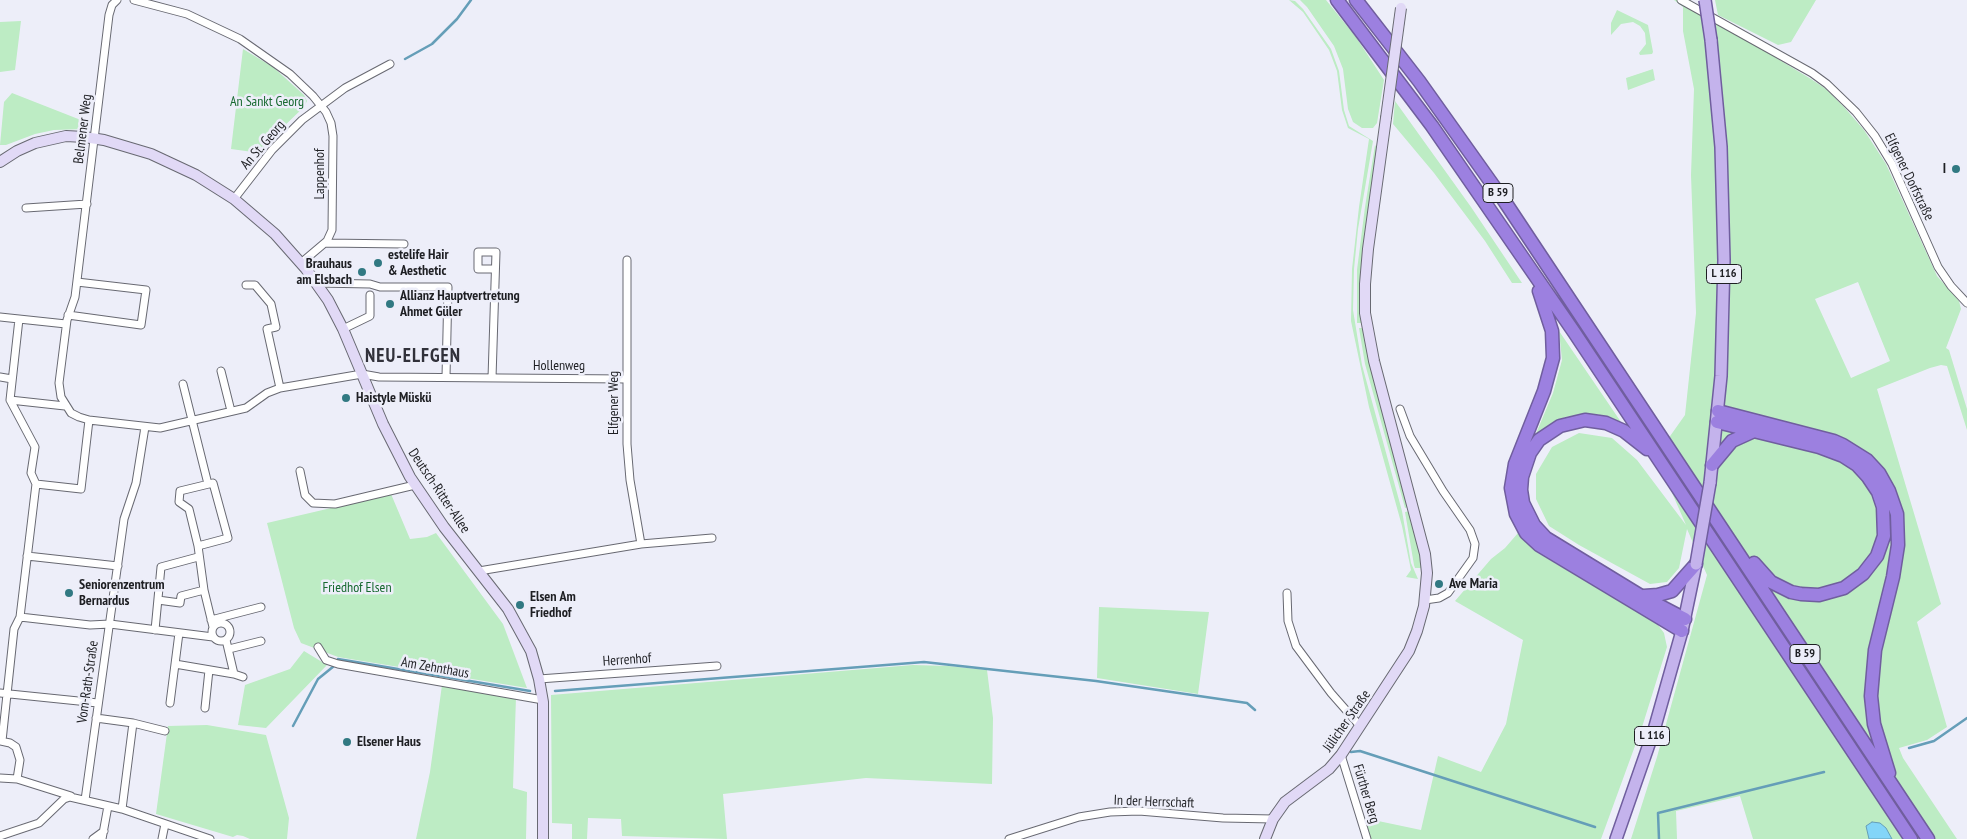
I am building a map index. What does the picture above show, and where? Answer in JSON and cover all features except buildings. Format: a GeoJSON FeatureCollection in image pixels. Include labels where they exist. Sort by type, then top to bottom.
{"type":"FeatureCollection","features":[{"type":"Feature","properties":{"kind":"highway","name":"B 59"},"geometry":{"type":"LineString","coordinates":[[1337,0],[1432,126],[1574,332],[1910,839]]}},
{"type":"Feature","properties":{"kind":"highway","name":"B 59"},"geometry":{"type":"LineString","coordinates":[[1356,0],[1414,73],[1476,161],[1928,839]]}},
{"type":"Feature","properties":{"kind":"highway"},"geometry":{"type":"LineString","coordinates":[[1534,276],[1552,331],[1552,358],[1544,392],[1514,464],[1511,488],[1516,514],[1526,533],[1539,546],[1684,625]]}},
{"type":"Feature","properties":{"kind":"highway"},"geometry":{"type":"LineString","coordinates":[[1715,518],[1734,535],[1765,577],[1781,588],[1801,594],[1828,594],[1844,588],[1863,574],[1877,556],[1884,536],[1884,513],[1878,492],[1863,471],[1850,461],[1833,452],[1754,431],[1717,417]]}},
{"type":"Feature","properties":{"kind":"highway"},"geometry":{"type":"LineString","coordinates":[[1717,417],[1834,441],[1844,445],[1867,460],[1879,473],[1889,491],[1895,505],[1898,522],[1898,546],[1893,577],[1875,650],[1871,696],[1876,734],[1895,790]]}},
{"type":"Feature","properties":{"kind":"highway"},"geometry":{"type":"LineString","coordinates":[[1656,456],[1615,426],[1597,421],[1576,421],[1560,426],[1539,440],[1526,462],[1521,484],[1521,496],[1524,509],[1541,534],[1551,542],[1642,596],[1684,625]]}},
{"type":"Feature","properties":{"kind":"highway"},"geometry":{"type":"LineString","coordinates":[[1712,465],[1732,441],[1754,431]]}},
{"type":"Feature","properties":{"kind":"highway"},"geometry":{"type":"LineString","coordinates":[[1642,596],[1653,596],[1672,590],[1696,564]]}},
{"type":"Feature","properties":{"kind":"main road","name":"L 116"},"geometry":{"type":"LineString","coordinates":[[1616,839],[1654,730],[1684,625],[1712,465],[1723,326],[1723,209],[1718,112],[1705,0]]}},
{"type":"Feature","properties":{"kind":"street","name":"Belmener Weg"},"geometry":{"type":"LineString","coordinates":[[65,406],[60,395],[59,385],[66,324],[75,300],[110,15],[112,5],[117,0]]}},
{"type":"Feature","properties":{"kind":"street"},"geometry":{"type":"LineString","coordinates":[[134,0],[187,14],[240,39],[284,69],[321,105]]}},
{"type":"Feature","properties":{"kind":"street","name":"Elfgener Dorfstraße"},"geometry":{"type":"LineString","coordinates":[[1682,0],[1812,74],[1849,104],[1880,144],[1892,164],[1934,261],[1951,286],[1967,303]]}},
{"type":"Feature","properties":{"kind":"street","name":"Jülicher Straße"},"geometry":{"type":"LineString","coordinates":[[1265,839],[1273,820],[1285,802],[1329,768],[1341,755],[1408,651],[1419,625],[1425,598],[1428,573],[1425,554],[1376,369],[1365,313],[1368,249],[1401,4]]}},
{"type":"Feature","properties":{"kind":"street","name":"An St. Georg"},"geometry":{"type":"LineString","coordinates":[[234,199],[278,143],[321,105],[354,83],[390,64]]}},
{"type":"Feature","properties":{"kind":"street","name":"Lappenhof"},"geometry":{"type":"LineString","coordinates":[[321,105],[330,119],[333,136],[333,226],[330,237],[325,243]]}},
{"type":"Feature","properties":{"kind":"street","name":"Deutsch-Ritter-Allee"},"geometry":{"type":"LineString","coordinates":[[0,162],[17,151],[43,140],[66,136],[94,138],[119,144],[160,158],[196,175],[234,199],[276,234],[301,263],[317,283],[343,329],[388,436],[415,485],[444,527],[516,622],[531,651],[543,700],[543,839]]}},
{"type":"Feature","properties":{"kind":"street"},"geometry":{"type":"LineString","coordinates":[[26,208],[87,204]]}},
{"type":"Feature","properties":{"kind":"street"},"geometry":{"type":"LineString","coordinates":[[301,263],[325,243],[404,244]]}},
{"type":"Feature","properties":{"kind":"street","name":"Elfgener Weg"},"geometry":{"type":"LineString","coordinates":[[627,260],[626,379],[628,460],[641,544]]}},
{"type":"Feature","properties":{"kind":"street"},"geometry":{"type":"LineString","coordinates":[[492,378],[496,269]]}},
{"type":"Feature","properties":{"kind":"street"},"geometry":{"type":"LineString","coordinates":[[68,315],[141,325],[146,290],[77,282]]}},
{"type":"Feature","properties":{"kind":"street"},"geometry":{"type":"LineString","coordinates":[[317,283],[370,284],[380,287],[448,287],[446,377]]}},
{"type":"Feature","properties":{"kind":"street"},"geometry":{"type":"LineString","coordinates":[[246,285],[255,285],[271,304],[276,327],[267,329],[280,388]]}},
{"type":"Feature","properties":{"kind":"street"},"geometry":{"type":"LineString","coordinates":[[343,329],[370,316],[370,295]]}},
{"type":"Feature","properties":{"kind":"street"},"geometry":{"type":"LineString","coordinates":[[0,316],[66,324]]}},
{"type":"Feature","properties":{"kind":"street"},"geometry":{"type":"LineString","coordinates":[[17,779],[20,765],[19,753],[14,746],[1,741],[3,693],[14,629],[20,617],[36,484],[31,473],[35,447],[10,400],[19,319]]}},
{"type":"Feature","properties":{"kind":"street"},"geometry":{"type":"LineString","coordinates":[[221,371],[231,411]]}},
{"type":"Feature","properties":{"kind":"street","name":"Hollenweg"},"geometry":{"type":"LineString","coordinates":[[89,420],[162,428],[248,407],[267,393],[280,388],[362,374],[379,377],[626,379]]}},
{"type":"Feature","properties":{"kind":"street"},"geometry":{"type":"LineString","coordinates":[[0,377],[12,379]]}},
{"type":"Feature","properties":{"kind":"street"},"geometry":{"type":"LineString","coordinates":[[183,384],[208,484]]}},
{"type":"Feature","properties":{"kind":"street"},"geometry":{"type":"LineString","coordinates":[[10,400],[65,406],[77,416],[89,420],[81,489],[36,484]]}},
{"type":"Feature","properties":{"kind":"street"},"geometry":{"type":"LineString","coordinates":[[1400,409],[1410,436],[1443,491],[1470,530],[1475,544],[1473,558],[1448,593],[1439,598],[1425,598]]}},
{"type":"Feature","properties":{"kind":"street","name":"Vom-Rath-Straße"},"geometry":{"type":"LineString","coordinates":[[85,800],[126,513],[136,483],[145,427]]}},
{"type":"Feature","properties":{"kind":"street"},"geometry":{"type":"LineString","coordinates":[[300,471],[305,495],[313,503],[335,504],[415,485]]}},
{"type":"Feature","properties":{"kind":"street"},"geometry":{"type":"LineString","coordinates":[[198,546],[228,538],[213,483],[180,491],[179,502],[189,509],[198,546],[198,557],[213,637]]}},
{"type":"Feature","properties":{"kind":"street"},"geometry":{"type":"LineString","coordinates":[[479,571],[641,544],[712,538]]}},
{"type":"Feature","properties":{"kind":"street"},"geometry":{"type":"LineString","coordinates":[[27,556],[118,566]]}},
{"type":"Feature","properties":{"kind":"street"},"geometry":{"type":"LineString","coordinates":[[155,630],[161,567],[198,557]]}},
{"type":"Feature","properties":{"kind":"street"},"geometry":{"type":"LineString","coordinates":[[158,600],[180,603],[181,596],[204,590]]}},
{"type":"Feature","properties":{"kind":"street"},"geometry":{"type":"LineString","coordinates":[[1287,593],[1288,621],[1296,646],[1331,693],[1360,726]]}},
{"type":"Feature","properties":{"kind":"street"},"geometry":{"type":"LineString","coordinates":[[212,624],[262,606]]}},
{"type":"Feature","properties":{"kind":"street"},"geometry":{"type":"LineString","coordinates":[[20,617],[90,625],[110,624],[213,637],[219,641],[226,640],[230,634],[229,627],[223,623],[212,624]]}},
{"type":"Feature","properties":{"kind":"street"},"geometry":{"type":"LineString","coordinates":[[170,703],[179,633]]}},
{"type":"Feature","properties":{"kind":"street"},"geometry":{"type":"LineString","coordinates":[[226,640],[234,674]]}},
{"type":"Feature","properties":{"kind":"street"},"geometry":{"type":"LineString","coordinates":[[229,649],[261,642]]}},
{"type":"Feature","properties":{"kind":"street","name":"Am Zehnthaus"},"geometry":{"type":"LineString","coordinates":[[318,647],[324,658],[333,663],[543,700]]}},
{"type":"Feature","properties":{"kind":"street"},"geometry":{"type":"LineString","coordinates":[[175,664],[243,677]]}},
{"type":"Feature","properties":{"kind":"street","name":"Herrenhof"},"geometry":{"type":"LineString","coordinates":[[539,679],[717,666]]}},
{"type":"Feature","properties":{"kind":"street"},"geometry":{"type":"LineString","coordinates":[[205,708],[209,670]]}},
{"type":"Feature","properties":{"kind":"street"},"geometry":{"type":"LineString","coordinates":[[3,693],[98,703]]}},
{"type":"Feature","properties":{"kind":"street"},"geometry":{"type":"LineString","coordinates":[[96,718],[133,723],[165,731]]}},
{"type":"Feature","properties":{"kind":"street"},"geometry":{"type":"LineString","coordinates":[[122,809],[133,723]]}},
{"type":"Feature","properties":{"kind":"street","name":"Fürther Berg"},"geometry":{"type":"LineString","coordinates":[[1341,755],[1367,839]]}},
{"type":"Feature","properties":{"kind":"street"},"geometry":{"type":"LineString","coordinates":[[0,778],[17,779],[74,797],[122,809],[210,839]]}},
{"type":"Feature","properties":{"kind":"street"},"geometry":{"type":"LineString","coordinates":[[0,836],[36,824],[48,816],[64,799],[74,797]]}},
{"type":"Feature","properties":{"kind":"street"},"geometry":{"type":"LineString","coordinates":[[102,839],[108,806]]}},
{"type":"Feature","properties":{"kind":"street","name":"In der Herrschaft"},"geometry":{"type":"LineString","coordinates":[[1009,839],[1074,819],[1110,812],[1273,820]]}},
{"type":"Feature","properties":{"kind":"street"},"geometry":{"type":"LineString","coordinates":[[162,839],[165,824]]}},
{"type":"Feature","properties":{"kind":"street"},"geometry":{"type":"LineString","coordinates":[[94,839],[104,831]]}},
{"type":"Feature","properties":{"kind":"green space"},"geometry":{"type":"Polygon","coordinates":[[[1289,0],[1295,1],[1303,9],[1331,49],[1339,71],[1344,110],[1349,126],[1373,141],[1358,229],[1354,269],[1353,310],[1362,365],[1402,511],[1411,563],[1418,579],[1406,577],[1411,570],[1402,526],[1369,407],[1351,321],[1352,269],[1369,139],[1348,128],[1342,110],[1337,71],[1329,50],[1303,12],[1289,0]]]}},
{"type":"Feature","properties":{"kind":"green space"},"geometry":{"type":"Polygon","coordinates":[[[1300,0],[1326,0],[1356,37],[1384,80],[1377,123],[1373,128],[1362,128],[1353,122],[1348,109],[1343,69],[1334,46],[1300,0]]]}},
{"type":"Feature","properties":{"kind":"green space"},"geometry":{"type":"Polygon","coordinates":[[[1674,0],[1680,0],[1811,79],[1826,89],[1844,107],[1864,130],[1886,164],[1937,276],[1959,301],[1961,309],[1946,348],[1949,350],[1967,409],[1967,430],[1947,366],[1941,365],[1930,368],[1877,389],[1941,604],[1917,622],[1947,727],[1927,740],[1899,748],[1903,758],[1957,839],[1753,839],[1740,796],[1676,811],[1677,839],[1631,839],[1657,757],[1707,575],[1687,529],[1679,568],[1667,582],[1650,584],[1579,545],[1549,526],[1536,499],[1536,474],[1552,447],[1579,433],[1612,438],[1637,460],[1686,525],[1656,456],[1685,415],[1696,313],[1691,175],[1694,89],[1683,31],[1683,7],[1674,0]],[[1858,282],[1815,299],[1851,378],[1890,361],[1858,282]]]}},
{"type":"Feature","properties":{"kind":"green space"},"geometry":{"type":"Polygon","coordinates":[[[1715,0],[1816,0],[1791,42],[1778,45],[1718,15],[1715,0]]]}},
{"type":"Feature","properties":{"kind":"green space"},"geometry":{"type":"Polygon","coordinates":[[[1617,10],[1648,25],[1652,54],[1640,55],[1639,53],[1646,44],[1645,33],[1640,26],[1633,22],[1621,24],[1611,35],[1611,23],[1617,10]]]}},
{"type":"Feature","properties":{"kind":"green space"},"geometry":{"type":"Polygon","coordinates":[[[21,21],[15,70],[0,72],[0,22],[21,21]]]}},
{"type":"Feature","properties":{"kind":"green space","name":"An Sankt Georg"},"geometry":{"type":"Polygon","coordinates":[[[243,49],[273,67],[304,95],[307,101],[304,107],[260,153],[231,149],[243,49]]]}},
{"type":"Feature","properties":{"kind":"green space"},"geometry":{"type":"Polygon","coordinates":[[[1653,69],[1655,80],[1628,90],[1626,78],[1653,69]]]}},
{"type":"Feature","properties":{"kind":"green space"},"geometry":{"type":"Polygon","coordinates":[[[12,93],[91,124],[85,129],[54,130],[35,134],[6,145],[0,145],[4,102],[12,93]]]}},
{"type":"Feature","properties":{"kind":"green space"},"geometry":{"type":"Polygon","coordinates":[[[1395,101],[1471,207],[1522,283],[1512,283],[1485,241],[1434,173],[1393,124],[1395,101]]]}},
{"type":"Feature","properties":{"kind":"green space"},"geometry":{"type":"Polygon","coordinates":[[[1375,145],[1377,148],[1361,271],[1362,323],[1357,323],[1357,270],[1375,145]]]}},
{"type":"Feature","properties":{"kind":"green space"},"geometry":{"type":"Polygon","coordinates":[[[1359,328],[1363,328],[1369,362],[1408,507],[1405,508],[1365,364],[1359,328]]]}},
{"type":"Feature","properties":{"kind":"green space"},"geometry":{"type":"Polygon","coordinates":[[[1559,331],[1621,422],[1597,414],[1565,417],[1535,436],[1553,393],[1562,360],[1559,331]]]}},
{"type":"Feature","properties":{"kind":"green space","name":"Friedhof Elsen"},"geometry":{"type":"Polygon","coordinates":[[[391,494],[410,539],[427,537],[436,533],[503,624],[527,688],[338,657],[301,643],[294,628],[267,523],[391,494]]]}},
{"type":"Feature","properties":{"kind":"green space"},"geometry":{"type":"Polygon","coordinates":[[[1410,511],[1417,539],[1421,568],[1415,568],[1414,565],[1405,512],[1410,511]]]}},
{"type":"Feature","properties":{"kind":"green space"},"geometry":{"type":"Polygon","coordinates":[[[1518,533],[1538,553],[1640,613],[1658,625],[1664,633],[1667,647],[1643,724],[1601,839],[1370,839],[1364,818],[1421,830],[1438,756],[1481,772],[1506,724],[1523,640],[1455,601],[1491,559],[1505,548],[1518,533]]]}},
{"type":"Feature","properties":{"kind":"green space"},"geometry":{"type":"Polygon","coordinates":[[[1099,607],[1209,612],[1198,694],[1097,678],[1099,607]]]}},
{"type":"Feature","properties":{"kind":"green space"},"geometry":{"type":"Polygon","coordinates":[[[304,651],[327,665],[266,728],[238,725],[245,685],[290,669],[304,651]]]}},
{"type":"Feature","properties":{"kind":"green space"},"geometry":{"type":"Polygon","coordinates":[[[913,665],[987,670],[993,718],[992,784],[866,778],[723,794],[727,839],[622,836],[621,819],[588,818],[587,839],[572,839],[572,824],[552,823],[551,695],[913,665]]]}},
{"type":"Feature","properties":{"kind":"green space"},"geometry":{"type":"Polygon","coordinates":[[[442,685],[516,697],[513,788],[527,792],[526,839],[416,839],[430,772],[442,685]]]}},
{"type":"Feature","properties":{"kind":"green space"},"geometry":{"type":"Polygon","coordinates":[[[207,725],[266,735],[289,818],[287,839],[250,839],[237,835],[233,837],[156,814],[168,726],[207,725]]]}},
{"type":"Feature","properties":{"kind":"water"},"geometry":{"type":"Polygon","coordinates":[[[1872,822],[1880,823],[1886,828],[1892,839],[1869,839],[1866,826],[1872,822]]]}},
{"type":"Feature","properties":{"kind":"waterway"},"geometry":{"type":"LineString","coordinates":[[405,59],[432,44],[457,19],[471,0]]}},
{"type":"Feature","properties":{"kind":"waterway"},"geometry":{"type":"LineString","coordinates":[[338,659],[530,691]]}},
{"type":"Feature","properties":{"kind":"waterway"},"geometry":{"type":"LineString","coordinates":[[555,691],[924,662],[1096,681],[1247,703],[1255,710]]}},
{"type":"Feature","properties":{"kind":"waterway"},"geometry":{"type":"LineString","coordinates":[[293,726],[318,679],[334,666]]}},
{"type":"Feature","properties":{"kind":"waterway"},"geometry":{"type":"LineString","coordinates":[[1909,748],[1934,741],[1967,718]]}},
{"type":"Feature","properties":{"kind":"waterway"},"geometry":{"type":"LineString","coordinates":[[1351,752],[1360,751],[1595,827]]}},
{"type":"Feature","properties":{"kind":"waterway"},"geometry":{"type":"LineString","coordinates":[[1659,839],[1658,813],[1824,772]]}},
{"type":"Feature","properties":{"kind":"place","name":"I"},"geometry":{"type":"Point","coordinates":[1956,169]}},
{"type":"Feature","properties":{"kind":"place","name":"estelife Hair & Aesthetic"},"geometry":{"type":"Point","coordinates":[378,263]}},
{"type":"Feature","properties":{"kind":"place","name":"Brauhaus am Elsbach"},"geometry":{"type":"Point","coordinates":[362,272]}},
{"type":"Feature","properties":{"kind":"place","name":"Allianz Hauptvertretung Ahmet Güler"},"geometry":{"type":"Point","coordinates":[390,304]}},
{"type":"Feature","properties":{"kind":"place","name":"Haistyle Müskü"},"geometry":{"type":"Point","coordinates":[346,398]}},
{"type":"Feature","properties":{"kind":"place","name":"Ave Maria"},"geometry":{"type":"Point","coordinates":[1439,584]}},
{"type":"Feature","properties":{"kind":"place","name":"Seniorenzentrum Bernardus"},"geometry":{"type":"Point","coordinates":[69,593]}},
{"type":"Feature","properties":{"kind":"place","name":"Elsen Am Friedhof"},"geometry":{"type":"Point","coordinates":[520,605]}},
{"type":"Feature","properties":{"kind":"place","name":"Elsener Haus"},"geometry":{"type":"Point","coordinates":[347,742]}},
{"type":"Feature","properties":{"kind":"district","name":"NEU-ELFGEN"},"geometry":{"type":"Point","coordinates":[413,357]}}]}
